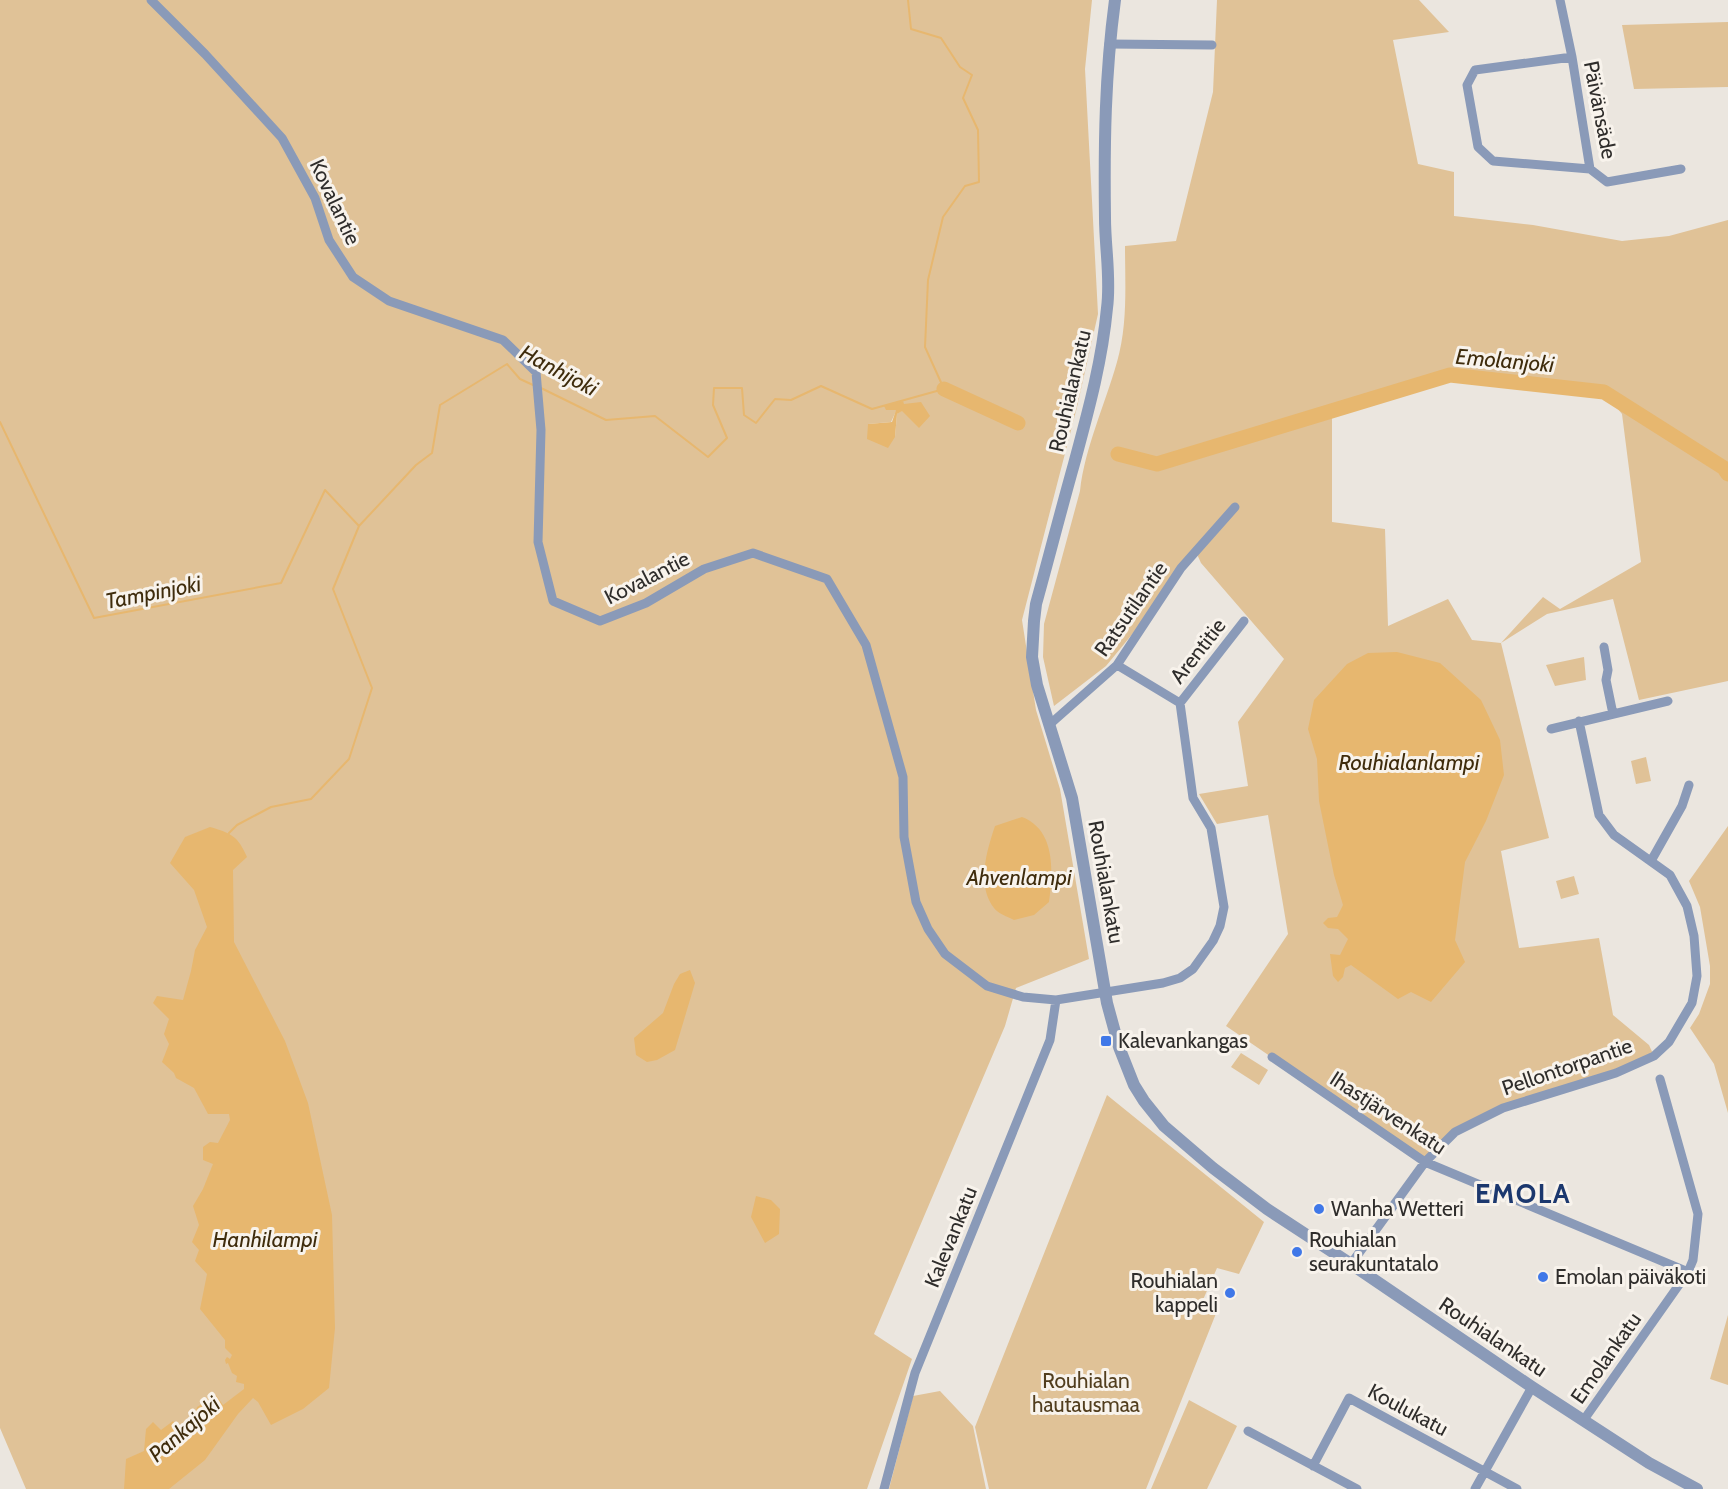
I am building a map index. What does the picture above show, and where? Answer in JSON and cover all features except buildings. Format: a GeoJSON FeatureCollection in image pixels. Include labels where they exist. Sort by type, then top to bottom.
{"type":"FeatureCollection","features":[{"type":"Feature","properties":{"kind":"street","name":"Kovalantie"},"geometry":{"type":"LineString","coordinates":[[150,0],[205,54],[282,138],[315,198],[329,240],[353,277],[389,301],[503,340],[536,372],[541,430],[538,542],[553,601],[600,621],[646,603],[704,569],[753,553],[827,579],[866,645],[903,777],[906,848],[916,902],[928,929],[945,954],[987,986],[1023,997],[1056,1000],[1105,993],[1180,978],[1193,969],[1213,941],[1220,926],[1224,907],[1210,828],[1193,798],[1180,703]]}},
{"type":"Feature","properties":{"kind":"street","name":"Rouhialankatu"},"geometry":{"type":"LineString","coordinates":[[1115,0],[1109,44],[1105,117],[1105,234],[1109,285],[1108,308],[1089,409],[1042,582],[1034,621],[1032,657],[1037,685],[1072,798],[1113,1028],[1134,1085],[1143,1101],[1164,1126],[1213,1168],[1267,1209],[1583,1421],[1649,1463],[1697,1489]]}},
{"type":"Feature","properties":{"kind":"street","name":"Päivänsäde"},"geometry":{"type":"LineString","coordinates":[[1560,0],[1572,57],[1590,169],[1607,182],[1681,169]]}},
{"type":"Feature","properties":{"kind":"street"},"geometry":{"type":"LineString","coordinates":[[1109,44],[1212,45]]}},
{"type":"Feature","properties":{"kind":"street"},"geometry":{"type":"LineString","coordinates":[[1572,57],[1475,70],[1467,86],[1478,147],[1492,161],[1590,169]]}},
{"type":"Feature","properties":{"kind":"street","name":"Ratsutilantie"},"geometry":{"type":"LineString","coordinates":[[1049,725],[1117,665],[1181,568],[1236,507]]}},
{"type":"Feature","properties":{"kind":"street","name":"Arentitie"},"geometry":{"type":"LineString","coordinates":[[1180,703],[1244,621]]}},
{"type":"Feature","properties":{"kind":"street"},"geometry":{"type":"LineString","coordinates":[[1604,647],[1608,670],[1606,680],[1613,714]]}},
{"type":"Feature","properties":{"kind":"street"},"geometry":{"type":"LineString","coordinates":[[1117,665],[1180,703]]}},
{"type":"Feature","properties":{"kind":"street"},"geometry":{"type":"LineString","coordinates":[[1551,729],[1668,701]]}},
{"type":"Feature","properties":{"kind":"street","name":"Pellontorpantie"},"geometry":{"type":"LineString","coordinates":[[1352,1264],[1425,1162],[1455,1132],[1503,1108],[1616,1073],[1654,1056],[1669,1042],[1692,1003],[1697,976],[1694,936],[1687,906],[1670,875],[1614,836],[1599,815],[1579,722]]}},
{"type":"Feature","properties":{"kind":"street"},"geometry":{"type":"LineString","coordinates":[[1651,861],[1682,806],[1689,784]]}},
{"type":"Feature","properties":{"kind":"street","name":"Kalevankatu"},"geometry":{"type":"LineString","coordinates":[[884,1489],[915,1373],[1050,1040],[1056,1000]]}},
{"type":"Feature","properties":{"kind":"street","name":"Ihastjärvenkatu"},"geometry":{"type":"LineString","coordinates":[[1272,1058],[1425,1162],[1688,1272]]}},
{"type":"Feature","properties":{"kind":"street","name":"Emolankatu"},"geometry":{"type":"LineString","coordinates":[[1583,1421],[1688,1272],[1693,1260],[1698,1214],[1660,1079]]}},
{"type":"Feature","properties":{"kind":"street"},"geometry":{"type":"LineString","coordinates":[[1475,1489],[1532,1387]]}},
{"type":"Feature","properties":{"kind":"street","name":"Koulukatu"},"geometry":{"type":"LineString","coordinates":[[1312,1466],[1349,1398],[1517,1489]]}},
{"type":"Feature","properties":{"kind":"street"},"geometry":{"type":"LineString","coordinates":[[1248,1431],[1357,1489]]}},
{"type":"Feature","properties":{"kind":"green space"},"geometry":{"type":"Polygon","coordinates":[[[0,0],[1092,0],[1085,69],[1098,314],[1077,407],[1022,620],[1036,710],[1060,789],[1089,959],[1016,988],[1005,1026],[874,1334],[912,1359],[867,1489],[26,1489],[0,1428],[0,0]],[[903,401],[891,422],[868,424],[895,437],[897,414],[902,410],[903,401]]]}},
{"type":"Feature","properties":{"kind":"green space"},"geometry":{"type":"Polygon","coordinates":[[[1217,0],[1419,0],[1449,32],[1393,40],[1418,164],[1454,172],[1454,216],[1533,225],[1622,241],[1669,236],[1728,220],[1728,681],[1639,700],[1613,599],[1547,614],[1501,643],[1549,838],[1501,851],[1519,948],[1599,938],[1613,1015],[1649,1045],[1654,1056],[1502,1108],[1455,1132],[1425,1162],[1226,1026],[1288,934],[1268,815],[1217,824],[1199,794],[1248,786],[1238,722],[1284,659],[1201,563],[1196,552],[1106,666],[1054,706],[1043,657],[1044,624],[1080,491],[1086,458],[1121,348],[1125,304],[1125,246],[1176,241],[1213,92],[1217,0]],[[1450,375],[1332,411],[1332,522],[1385,529],[1388,626],[1448,599],[1472,640],[1501,643],[1543,597],[1560,609],[1641,562],[1622,414],[1604,392],[1450,375]]]}},
{"type":"Feature","properties":{"kind":"green space"},"geometry":{"type":"Polygon","coordinates":[[[1728,22],[1728,87],[1634,89],[1622,25],[1728,22]]]}},
{"type":"Feature","properties":{"kind":"green space"},"geometry":{"type":"Polygon","coordinates":[[[1584,657],[1586,680],[1555,686],[1546,665],[1584,657]]]}},
{"type":"Feature","properties":{"kind":"green space"},"geometry":{"type":"Polygon","coordinates":[[[1646,757],[1651,781],[1636,784],[1631,761],[1646,757]]]}},
{"type":"Feature","properties":{"kind":"green space"},"geometry":{"type":"Polygon","coordinates":[[[1728,826],[1728,1113],[1714,1064],[1690,1028],[1699,1014],[1710,984],[1710,966],[1700,907],[1689,881],[1728,826]]]}},
{"type":"Feature","properties":{"kind":"green space"},"geometry":{"type":"Polygon","coordinates":[[[1574,876],[1579,894],[1561,899],[1556,881],[1574,876]]]}},
{"type":"Feature","properties":{"kind":"green space"},"geometry":{"type":"Polygon","coordinates":[[[1241,1053],[1268,1070],[1259,1085],[1231,1067],[1241,1053]]]}},
{"type":"Feature","properties":{"kind":"green space","name":"Rouhialan hautausmaa"},"geometry":{"type":"Polygon","coordinates":[[[1107,1095],[1264,1222],[1239,1274],[1217,1268],[1202,1302],[1217,1311],[1146,1489],[989,1489],[975,1427],[1107,1095]]]}},
{"type":"Feature","properties":{"kind":"green space"},"geometry":{"type":"Polygon","coordinates":[[[1728,1315],[1728,1385],[1710,1379],[1728,1315]]]}},
{"type":"Feature","properties":{"kind":"green space"},"geometry":{"type":"Polygon","coordinates":[[[940,1391],[973,1426],[986,1489],[889,1489],[913,1396],[940,1391]]]}},
{"type":"Feature","properties":{"kind":"green space"},"geometry":{"type":"Polygon","coordinates":[[[1189,1400],[1237,1426],[1207,1489],[1151,1489],[1189,1400]]]}},
{"type":"Feature","properties":{"kind":"water"},"geometry":{"type":"Polygon","coordinates":[[[903,401],[904,404],[921,402],[930,416],[919,428],[902,411],[897,414],[895,437],[888,448],[867,439],[868,424],[892,422],[896,410],[886,410],[884,406],[903,401]]]}},
{"type":"Feature","properties":{"kind":"water","name":"Rouhialanlampi"},"geometry":{"type":"Polygon","coordinates":[[[1397,652],[1440,663],[1481,700],[1500,740],[1504,775],[1486,821],[1465,862],[1455,940],[1465,962],[1431,1002],[1411,992],[1398,999],[1351,965],[1345,968],[1343,977],[1338,982],[1333,976],[1330,954],[1340,955],[1348,939],[1338,929],[1328,928],[1323,923],[1328,918],[1337,917],[1343,905],[1334,875],[1319,801],[1317,759],[1308,729],[1314,700],[1347,664],[1368,653],[1397,652]]]}},
{"type":"Feature","properties":{"kind":"water","name":"Ahvenlampi"},"geometry":{"type":"Polygon","coordinates":[[[1022,817],[1033,823],[1047,842],[1051,878],[1049,902],[1034,915],[1014,920],[994,908],[985,889],[984,878],[995,826],[1022,817]]]}},
{"type":"Feature","properties":{"kind":"water","name":"Hanhilampi"},"geometry":{"type":"Polygon","coordinates":[[[210,827],[233,836],[247,857],[233,870],[234,942],[285,1041],[308,1103],[332,1215],[335,1328],[329,1388],[303,1409],[271,1425],[258,1402],[253,1398],[238,1414],[205,1460],[169,1489],[124,1489],[126,1459],[144,1451],[146,1429],[153,1422],[161,1430],[173,1421],[181,1432],[192,1425],[197,1407],[216,1395],[223,1405],[244,1389],[244,1384],[236,1382],[237,1376],[232,1373],[228,1363],[226,1364],[227,1357],[230,1359],[232,1355],[225,1348],[225,1340],[200,1309],[207,1274],[195,1261],[199,1250],[192,1242],[199,1225],[193,1206],[213,1164],[203,1160],[203,1147],[210,1142],[218,1143],[230,1120],[229,1114],[208,1114],[194,1088],[176,1078],[162,1062],[169,1044],[164,1034],[169,1019],[153,1003],[157,996],[183,1000],[195,950],[207,927],[194,890],[170,863],[185,837],[210,827]]]}},
{"type":"Feature","properties":{"kind":"water"},"geometry":{"type":"Polygon","coordinates":[[[690,970],[695,983],[675,1050],[657,1060],[647,1062],[636,1055],[634,1038],[663,1013],[680,974],[690,970]]]}},
{"type":"Feature","properties":{"kind":"water"},"geometry":{"type":"Polygon","coordinates":[[[756,1196],[771,1200],[780,1209],[779,1234],[765,1243],[751,1217],[756,1196]]]}},
{"type":"Feature","properties":{"kind":"waterway","name":"Hanhijoki"},"geometry":{"type":"LineString","coordinates":[[541,388],[606,420],[655,416],[708,457],[727,438],[713,405],[714,388],[742,388],[744,415],[756,423],[775,399],[791,400],[821,386],[872,409],[944,389],[925,347],[928,280],[943,217],[965,186],[979,182],[978,130],[963,98],[972,75],[960,67],[941,38],[911,29],[908,0]]}},
{"type":"Feature","properties":{"kind":"waterway","name":"Hanhijoki"},"geometry":{"type":"LineString","coordinates":[[229,833],[237,825],[271,807],[311,799],[349,759],[372,688],[333,589],[359,526],[416,465],[432,453],[440,405],[507,364],[520,379],[533,385]]}},
{"type":"Feature","properties":{"kind":"waterway","name":"Emolanjoki"},"geometry":{"type":"LineString","coordinates":[[1118,454],[1157,464],[1450,375],[1604,392],[1724,468],[1728,474]]}},
{"type":"Feature","properties":{"kind":"waterway","name":"Hanhijoki"},"geometry":{"type":"LineString","coordinates":[[944,389],[1018,423]]}},
{"type":"Feature","properties":{"kind":"waterway","name":"Tampinjoki"},"geometry":{"type":"LineString","coordinates":[[0,422],[94,618],[281,583],[325,490],[359,526]]}},
{"type":"Feature","properties":{"kind":"place","name":"Kalevankangas"},"geometry":{"type":"Point","coordinates":[1106,1041]}},
{"type":"Feature","properties":{"kind":"place","name":"Wanha Wetteri"},"geometry":{"type":"Point","coordinates":[1319,1209]}},
{"type":"Feature","properties":{"kind":"place","name":"Rouhialan seurakuntatalo"},"geometry":{"type":"Point","coordinates":[1297,1252]}},
{"type":"Feature","properties":{"kind":"place","name":"Emolan päiväkoti"},"geometry":{"type":"Point","coordinates":[1543,1277]}},
{"type":"Feature","properties":{"kind":"place","name":"Rouhialan kappeli"},"geometry":{"type":"Point","coordinates":[1230,1293]}},
{"type":"Feature","properties":{"kind":"district","name":"EMOLA"},"geometry":{"type":"Point","coordinates":[1523,1194]}},
{"type":"Feature","properties":{"kind":"water label","name":"Pankajoki"},"geometry":{"type":"Point","coordinates":[184,1429]}}]}
